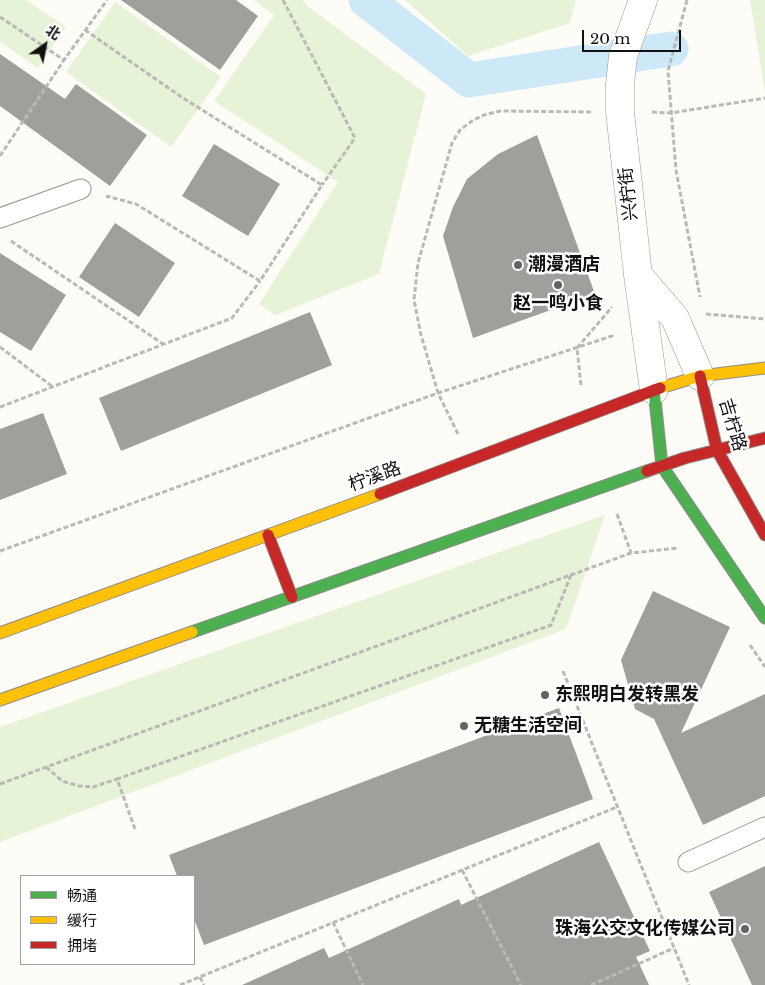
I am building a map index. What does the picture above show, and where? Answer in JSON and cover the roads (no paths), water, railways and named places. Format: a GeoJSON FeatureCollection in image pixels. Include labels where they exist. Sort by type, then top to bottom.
{"type":"FeatureCollection","features":[{"type":"Feature","properties":{"kind":"main road","name":"柠溪路"},"geometry":{"type":"LineString","coordinates":[[0,633],[471,461],[654,390],[700,376],[765,368]]}},
{"type":"Feature","properties":{"kind":"main road","name":"吉柠路"},"geometry":{"type":"LineString","coordinates":[[700,376],[717,450],[765,535]]}},
{"type":"Feature","properties":{"kind":"main road"},"geometry":{"type":"LineString","coordinates":[[654,390],[662,466],[765,618]]}},
{"type":"Feature","properties":{"kind":"main road"},"geometry":{"type":"LineString","coordinates":[[0,700],[662,466],[765,438]]}},
{"type":"Feature","properties":{"kind":"main road"},"geometry":{"type":"LineString","coordinates":[[268,535],[292,597]]}},
{"type":"Feature","properties":{"kind":"street","name":"兴柠街"},"geometry":{"type":"LineString","coordinates":[[644,0],[623,56],[620,112],[638,275],[654,390]]}},
{"type":"Feature","properties":{"kind":"street"},"geometry":{"type":"LineString","coordinates":[[638,275],[674,318],[700,376]]}},
{"type":"Feature","properties":{"kind":"lane"},"geometry":{"type":"LineString","coordinates":[[0,218],[81,189]]}},
{"type":"Feature","properties":{"kind":"lane"},"geometry":{"type":"LineString","coordinates":[[688,862],[765,828]]}},
{"type":"Feature","properties":{"kind":"waterway"},"geometry":{"type":"LineString","coordinates":[[366,0],[469,80],[671,49]]}},
{"type":"Feature","properties":{"kind":"place","name":"潮漫酒店"},"geometry":{"type":"Point","coordinates":[518,265]}},
{"type":"Feature","properties":{"kind":"place","name":"赵一鸣小食"},"geometry":{"type":"Point","coordinates":[558,285]}},
{"type":"Feature","properties":{"kind":"place","name":"东熙明白发转黑发"},"geometry":{"type":"Point","coordinates":[545,695]}},
{"type":"Feature","properties":{"kind":"place","name":"无糖生活空间"},"geometry":{"type":"Point","coordinates":[464,726]}},
{"type":"Feature","properties":{"kind":"place","name":"珠海公交文化传媒公司"},"geometry":{"type":"Point","coordinates":[745,929]}}]}
